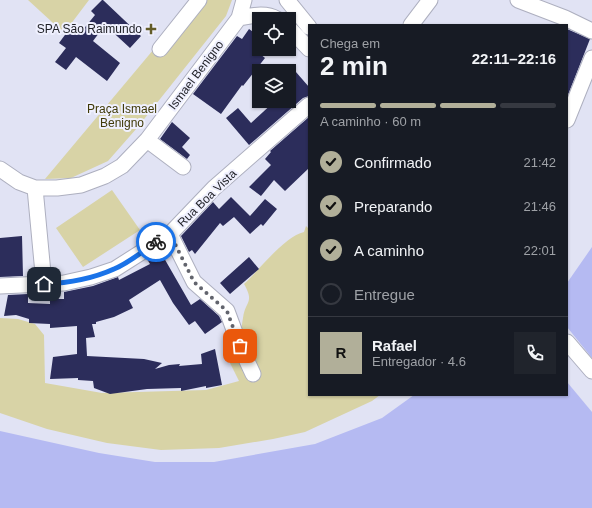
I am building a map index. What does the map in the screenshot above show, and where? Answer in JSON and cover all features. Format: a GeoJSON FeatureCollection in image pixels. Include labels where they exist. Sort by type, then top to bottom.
{"type":"FeatureCollection","features":[{"type":"Feature","properties":{"kind":"street"},"geometry":{"type":"LineString","coordinates":[[160,49],[199,0]]}},
{"type":"Feature","properties":{"kind":"street","name":"Ismael Benigno"},"geometry":{"type":"LineString","coordinates":[[35,188],[57,188],[81,185],[105,176],[122,166],[147,140],[239,18],[244,0]]}},
{"type":"Feature","properties":{"kind":"street"},"geometry":{"type":"LineString","coordinates":[[287,0],[308,26]]}},
{"type":"Feature","properties":{"kind":"street"},"geometry":{"type":"LineString","coordinates":[[412,24],[430,0]]}},
{"type":"Feature","properties":{"kind":"street"},"geometry":{"type":"LineString","coordinates":[[518,0],[565,18],[592,31]]}},
{"type":"Feature","properties":{"kind":"street"},"geometry":{"type":"LineString","coordinates":[[239,18],[252,16]]}},
{"type":"Feature","properties":{"kind":"street"},"geometry":{"type":"LineString","coordinates":[[296,35],[308,48]]}},
{"type":"Feature","properties":{"kind":"street"},"geometry":{"type":"LineString","coordinates":[[568,118],[592,58]]}},
{"type":"Feature","properties":{"kind":"street","name":"Rua Boa Vista"},"geometry":{"type":"LineString","coordinates":[[0,286],[64,283],[91,277],[115,269],[170,234],[214,188],[308,106]]}},
{"type":"Feature","properties":{"kind":"street"},"geometry":{"type":"LineString","coordinates":[[147,140],[183,167]]}},
{"type":"Feature","properties":{"kind":"street"},"geometry":{"type":"LineString","coordinates":[[0,169],[19,182],[35,188],[44,284]]}},
{"type":"Feature","properties":{"kind":"street"},"geometry":{"type":"LineString","coordinates":[[170,234],[194,282],[227,311],[240,346],[253,374]]}},
{"type":"Feature","properties":{"kind":"street"},"geometry":{"type":"LineString","coordinates":[[568,343],[592,371]]}},
{"type":"Feature","properties":{"kind":"green space"},"geometry":{"type":"Polygon","coordinates":[[[28,0],[89,0],[64,33],[28,0]]]}},
{"type":"Feature","properties":{"kind":"green space","name":"Praça Ismael Benigno"},"geometry":{"type":"Polygon","coordinates":[[[195,0],[232,0],[226,16],[137,128],[108,161],[71,178],[45,179],[195,0]]]}},
{"type":"Feature","properties":{"kind":"green space"},"geometry":{"type":"Polygon","coordinates":[[[112,190],[140,230],[83,267],[56,228],[112,190]]]}},
{"type":"Feature","properties":{"kind":"green space"},"geometry":{"type":"Polygon","coordinates":[[[306,226],[308,228],[308,396],[379,396],[372,401],[305,432],[219,448],[161,450],[107,443],[47,429],[0,413],[0,318],[18,319],[35,324],[44,335],[45,383],[102,393],[206,390],[239,381],[227,357],[241,347],[242,321],[249,299],[249,295],[244,284],[272,254],[289,240],[304,232],[306,226]]]}},
{"type":"Feature","properties":{"kind":"water"},"geometry":{"type":"Polygon","coordinates":[[[592,247],[592,508],[0,508],[0,431],[99,453],[155,462],[214,462],[315,444],[382,418],[413,396],[568,396],[568,282],[592,247]]]}},
{"type":"Feature","properties":{"kind":"pier"},"geometry":{"type":"Polygon","coordinates":[[[568,328],[592,358],[592,412],[568,383],[568,328]]]}},
{"type":"Feature","properties":{"kind":"building"},"geometry":{"type":"Polygon","coordinates":[[[102,0],[141,36],[130,48],[105,25],[93,41],[120,63],[107,81],[76,57],[66,70],[55,62],[66,48],[59,43],[73,24],[82,31],[95,15],[91,11],[102,0]]]}},
{"type":"Feature","properties":{"kind":"building"},"geometry":{"type":"Polygon","coordinates":[[[249,29],[252,31],[252,56],[262,56],[265,58],[260,64],[252,64],[252,75],[243,86],[242,85],[221,114],[193,94],[237,36],[242,39],[249,29]]]}},
{"type":"Feature","properties":{"kind":"building"},"geometry":{"type":"Polygon","coordinates":[[[568,29],[590,39],[568,95],[568,29]]]}},
{"type":"Feature","properties":{"kind":"building"},"geometry":{"type":"Polygon","coordinates":[[[296,72],[308,86],[308,96],[303,98],[296,104],[296,72]]]}},
{"type":"Feature","properties":{"kind":"building"},"geometry":{"type":"Polygon","coordinates":[[[238,108],[251,123],[267,108],[292,108],[249,145],[226,118],[238,108]]]}},
{"type":"Feature","properties":{"kind":"building"},"geometry":{"type":"Polygon","coordinates":[[[308,118],[308,169],[285,191],[274,180],[261,196],[249,187],[271,165],[265,159],[271,152],[270,151],[308,118]]]}},
{"type":"Feature","properties":{"kind":"building"},"geometry":{"type":"Polygon","coordinates":[[[172,122],[190,138],[182,147],[190,155],[187,159],[160,139],[172,122]]]}},
{"type":"Feature","properties":{"kind":"building"},"geometry":{"type":"Polygon","coordinates":[[[231,197],[250,216],[265,199],[277,209],[263,226],[261,224],[250,234],[234,217],[223,226],[220,223],[195,254],[192,250],[189,252],[181,236],[213,202],[219,209],[231,197]]]}},
{"type":"Feature","properties":{"kind":"building"},"geometry":{"type":"Polygon","coordinates":[[[22,236],[23,276],[0,277],[0,238],[22,236]]]}},
{"type":"Feature","properties":{"kind":"building"},"geometry":{"type":"Polygon","coordinates":[[[160,251],[191,305],[200,299],[219,316],[222,322],[205,334],[195,321],[189,325],[173,303],[160,280],[129,300],[133,308],[114,317],[96,322],[96,324],[92,324],[95,337],[86,338],[87,356],[144,359],[162,363],[155,369],[169,365],[180,364],[179,366],[202,364],[201,354],[215,349],[222,385],[206,388],[206,386],[181,391],[181,388],[147,389],[110,394],[94,388],[93,381],[78,380],[78,378],[50,379],[53,357],[77,354],[77,326],[50,328],[50,324],[29,323],[29,319],[16,315],[4,316],[8,295],[28,294],[28,303],[50,304],[50,299],[64,299],[64,292],[93,286],[118,277],[119,280],[150,264],[147,259],[160,251]]]}},
{"type":"Feature","properties":{"kind":"building"},"geometry":{"type":"Polygon","coordinates":[[[249,257],[259,269],[230,294],[220,283],[249,257]]]}},
{"type":"Feature","properties":{"kind":"way so far"},"geometry":{"type":"LineString","coordinates":[[156,242],[170,234],[194,282],[227,311],[240,346]]}},
{"type":"Feature","properties":{"kind":"place","name":"SPA São Raimundo"},"geometry":{"type":"Point","coordinates":[151,29]}},
{"type":"Feature","properties":{"kind":"route"},"geometry":{"type":"LineString","coordinates":[[44,284],[64,283],[91,277],[115,269],[156,242]]}}]}
